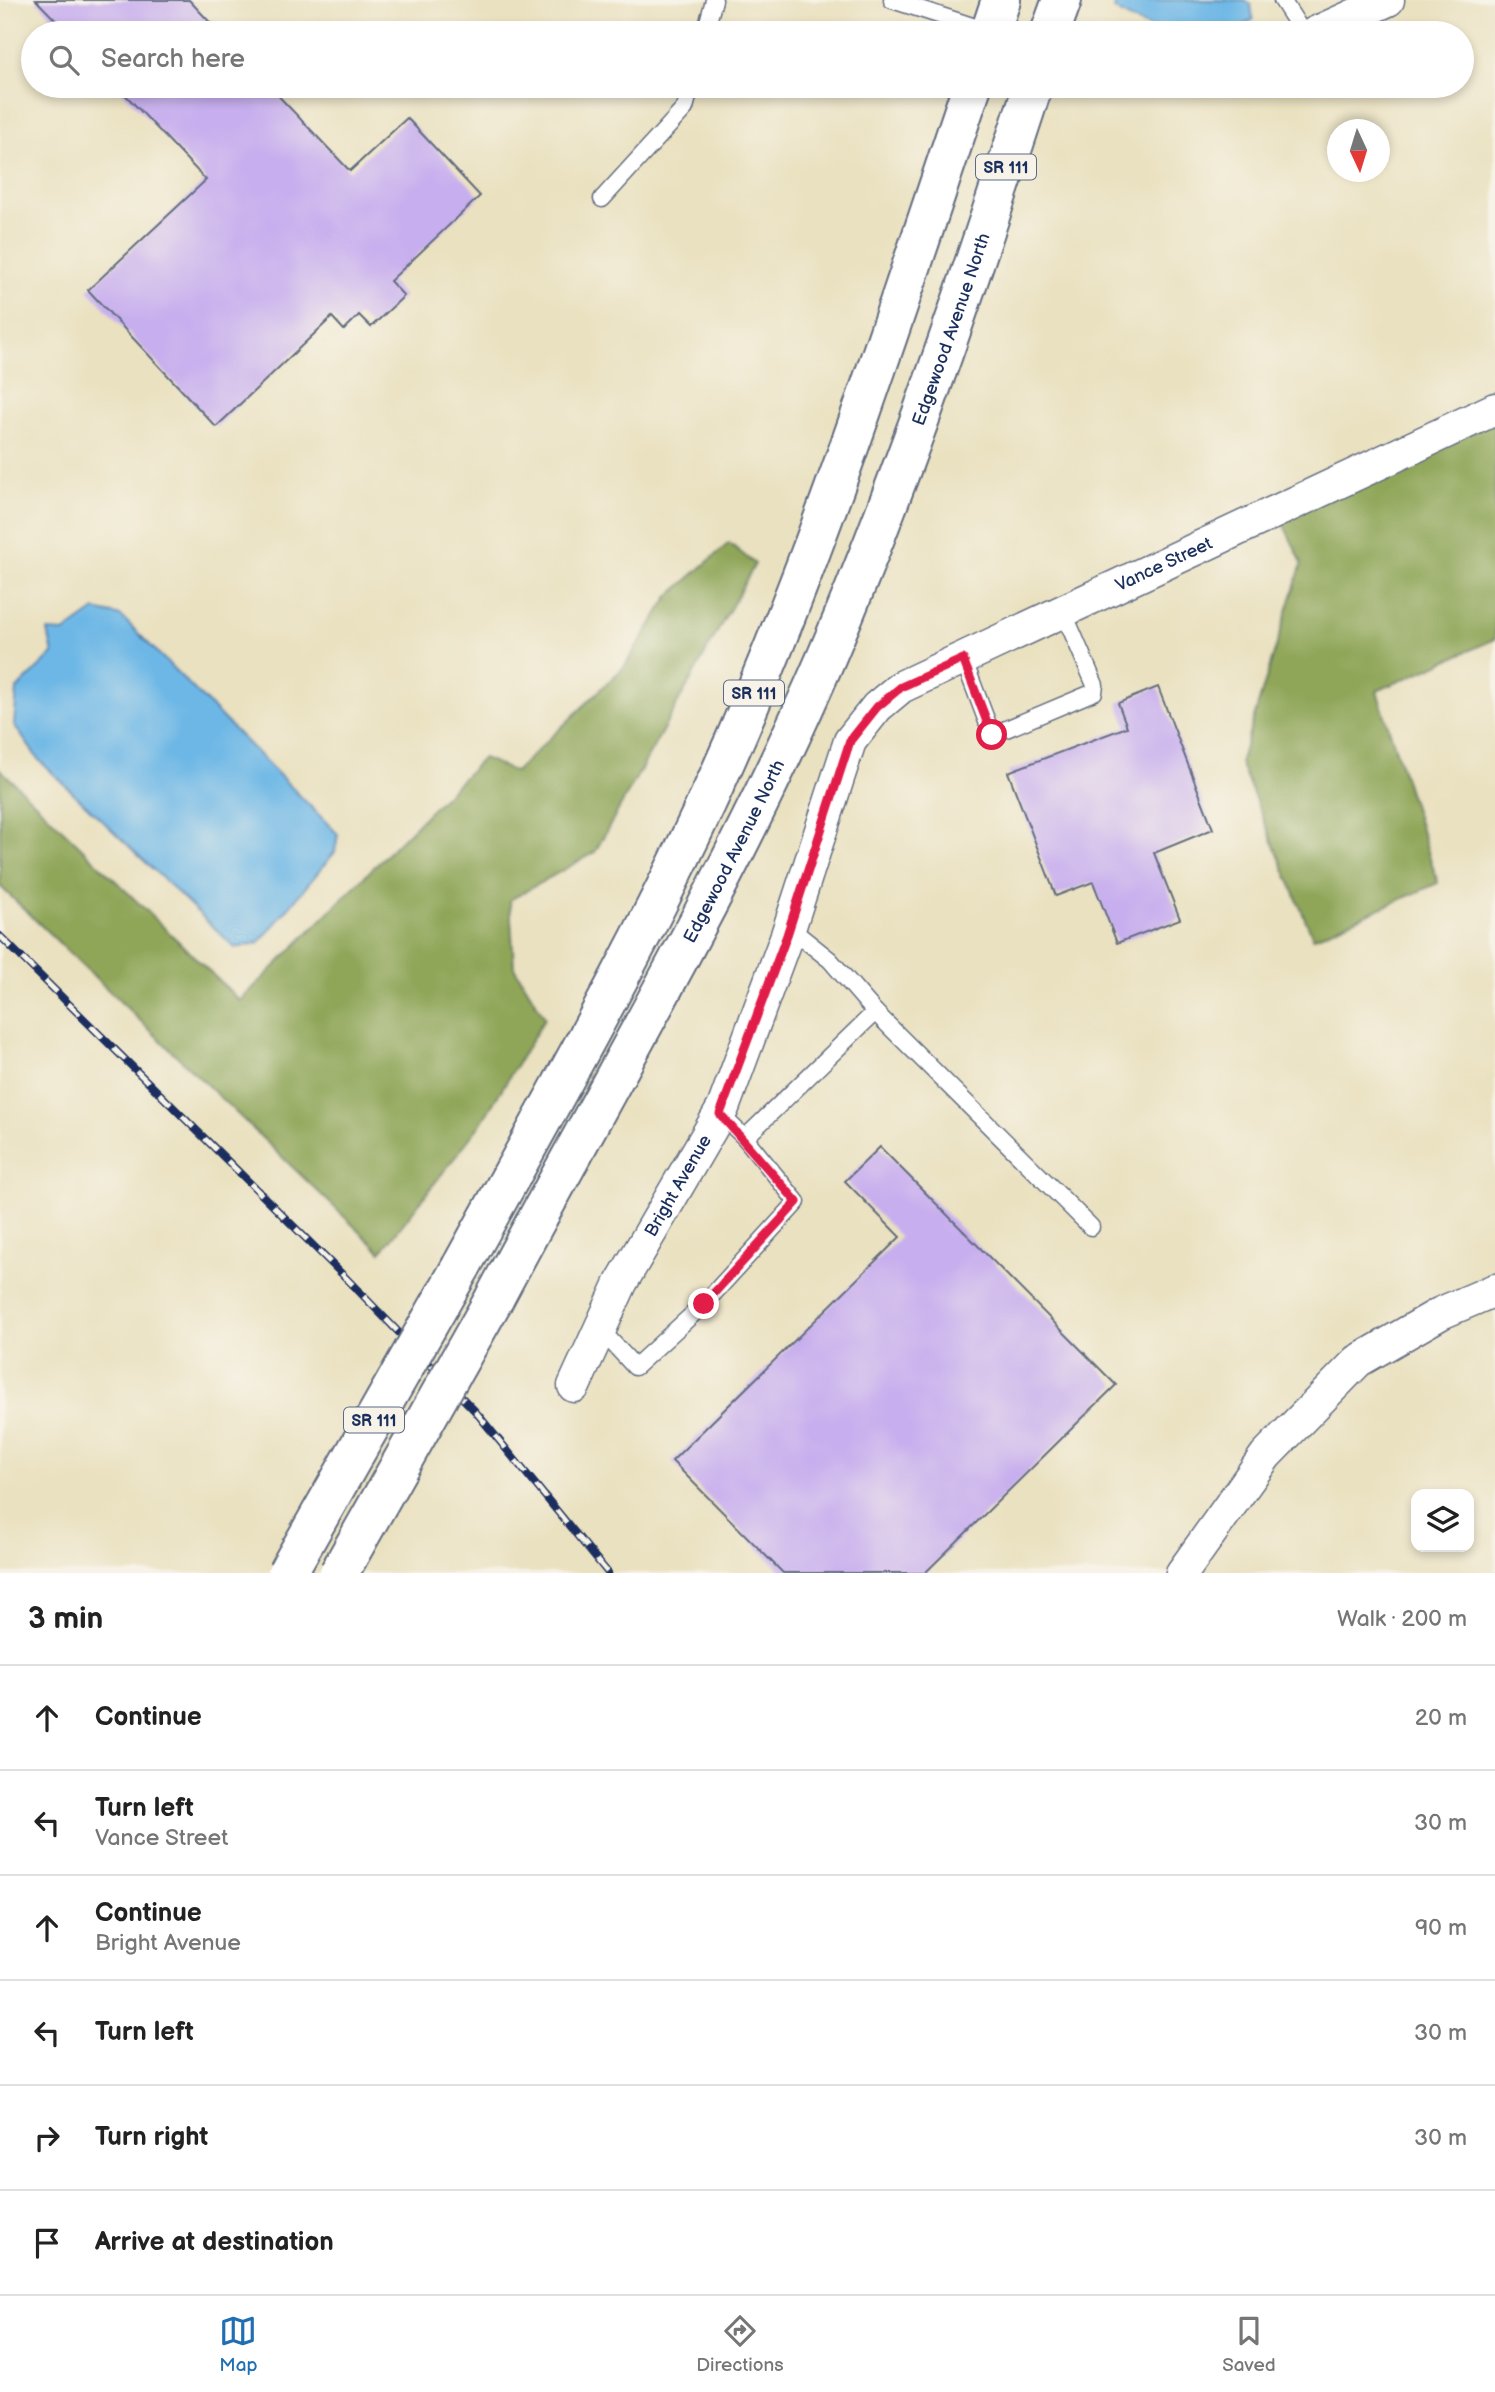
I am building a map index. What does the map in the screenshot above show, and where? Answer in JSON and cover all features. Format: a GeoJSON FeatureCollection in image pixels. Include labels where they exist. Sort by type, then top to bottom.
{"type":"FeatureCollection","features":[{"type":"Feature","properties":{"kind":"main road"},"geometry":{"type":"LineString","coordinates":[[1054,21],[1062,0]]}},
{"type":"Feature","properties":{"kind":"main road","name":"SR 111"},"geometry":{"type":"LineString","coordinates":[[287,1573],[461,1267],[639,942],[712,790],[776,642],[854,435],[968,98]]}},
{"type":"Feature","properties":{"kind":"main road","name":"Edgewood Avenue North"},"geometry":{"type":"LineString","coordinates":[[339,1573],[494,1299],[608,1084],[687,945],[825,659],[936,380],[1029,98]]}},
{"type":"Feature","properties":{"kind":"street"},"geometry":{"type":"LineString","coordinates":[[1342,21],[1388,0]]}},
{"type":"Feature","properties":{"kind":"street","name":"Vance Street"},"geometry":{"type":"LineString","coordinates":[[850,741],[877,707],[901,687],[1495,409]]}},
{"type":"Feature","properties":{"kind":"street","name":"Bright Avenue"},"geometry":{"type":"LineString","coordinates":[[574,1386],[621,1283],[720,1114],[790,928],[850,741]]}},
{"type":"Feature","properties":{"kind":"street"},"geometry":{"type":"LineString","coordinates":[[1182,1573],[1266,1455],[1358,1361],[1441,1313],[1495,1290]]}},
{"type":"Feature","properties":{"kind":"lane"},"geometry":{"type":"LineString","coordinates":[[708,21],[714,0]]}},
{"type":"Feature","properties":{"kind":"lane"},"geometry":{"type":"LineString","coordinates":[[892,0],[978,21]]}},
{"type":"Feature","properties":{"kind":"lane"},"geometry":{"type":"LineString","coordinates":[[1282,0],[1295,21]]}},
{"type":"Feature","properties":{"kind":"lane"},"geometry":{"type":"LineString","coordinates":[[602,199],[685,108],[688,98]]}},
{"type":"Feature","properties":{"kind":"lane"},"geometry":{"type":"LineString","coordinates":[[963,659],[992,735],[1094,692],[1096,685],[1063,611]]}},
{"type":"Feature","properties":{"kind":"lane"},"geometry":{"type":"LineString","coordinates":[[790,928],[830,960],[875,1012],[1091,1227]]}},
{"type":"Feature","properties":{"kind":"lane"},"geometry":{"type":"LineString","coordinates":[[745,1138],[875,1012]]}},
{"type":"Feature","properties":{"kind":"lane"},"geometry":{"type":"LineString","coordinates":[[600,1329],[635,1367],[704,1304],[797,1202],[745,1138],[720,1114]]}},
{"type":"Feature","properties":{"kind":"green space"},"geometry":{"type":"Polygon","coordinates":[[[1495,421],[1495,639],[1377,691],[1438,883],[1313,938],[1240,763],[1302,563],[1281,519],[1495,421]]]}},
{"type":"Feature","properties":{"kind":"green space"},"geometry":{"type":"Polygon","coordinates":[[[729,543],[755,564],[595,852],[510,900],[514,967],[545,1018],[480,1125],[381,1252],[0,886],[0,769],[240,1001],[483,758],[515,772],[625,666],[669,596],[729,543]]]}},
{"type":"Feature","properties":{"kind":"water"},"geometry":{"type":"Polygon","coordinates":[[[1116,0],[1244,0],[1251,4],[1253,20],[1135,21],[1114,9],[1116,0]]]}},
{"type":"Feature","properties":{"kind":"water"},"geometry":{"type":"Polygon","coordinates":[[[95,610],[121,616],[338,834],[335,852],[259,943],[235,948],[38,759],[14,725],[17,689],[53,654],[48,631],[64,632],[95,610]]]}},
{"type":"Feature","properties":{"kind":"building"},"geometry":{"type":"Polygon","coordinates":[[[36,0],[189,0],[209,21],[56,21],[36,0]]]}},
{"type":"Feature","properties":{"kind":"building"},"geometry":{"type":"Polygon","coordinates":[[[128,98],[280,98],[350,171],[407,118],[480,196],[390,281],[404,296],[371,327],[359,315],[344,330],[332,317],[216,427],[88,290],[206,180],[128,98]]]}},
{"type":"Feature","properties":{"kind":"building"},"geometry":{"type":"Polygon","coordinates":[[[1158,687],[1213,829],[1154,853],[1180,919],[1117,943],[1093,882],[1056,896],[1008,772],[1127,727],[1118,703],[1158,687]]]}},
{"type":"Feature","properties":{"kind":"building"},"geometry":{"type":"Polygon","coordinates":[[[880,1147],[1116,1385],[925,1573],[783,1573],[672,1461],[900,1237],[845,1181],[880,1147]]]}},
{"type":"Feature","properties":{"kind":"railway"},"geometry":{"type":"LineString","coordinates":[[0,936],[346,1278],[475,1411],[608,1573]]}},
{"type":"Feature","properties":{"kind":"route"},"geometry":{"type":"LineString","coordinates":[[704,1304],[797,1202],[745,1138],[720,1114],[787,935],[850,741],[877,707],[901,687],[963,659],[992,735]]}}]}
